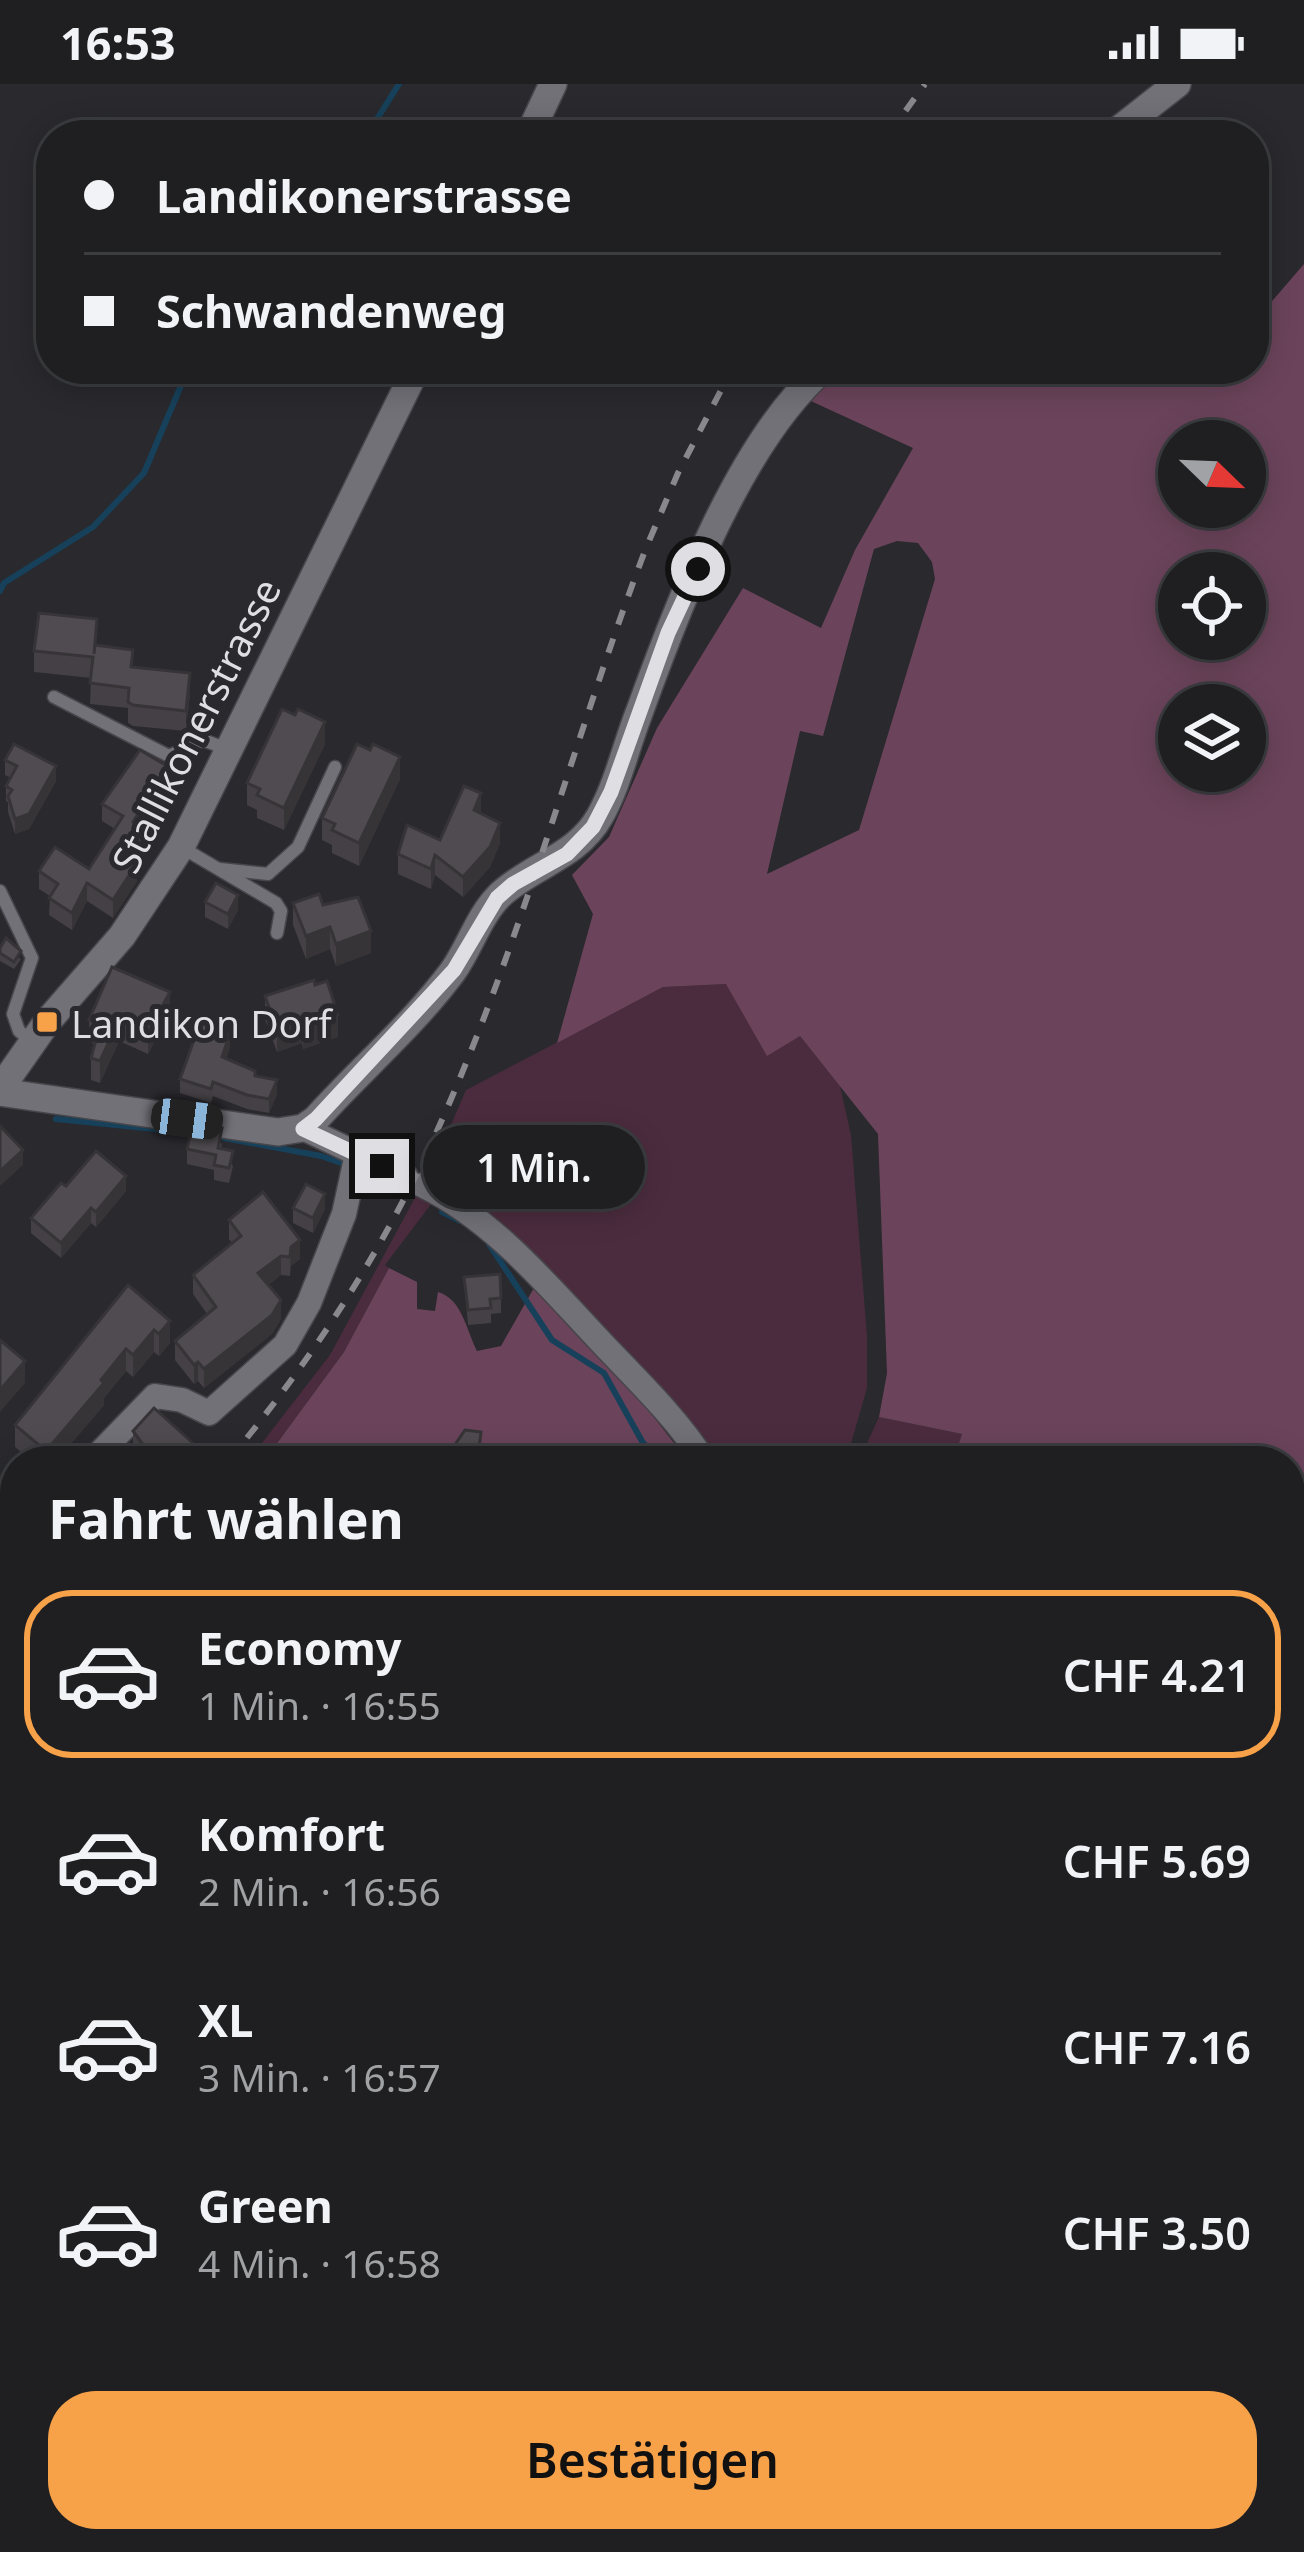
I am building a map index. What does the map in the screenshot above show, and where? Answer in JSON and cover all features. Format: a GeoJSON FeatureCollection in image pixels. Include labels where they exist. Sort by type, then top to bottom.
{"type":"FeatureCollection","features":[{"type":"Feature","properties":{"kind":"street"},"geometry":{"type":"LineString","coordinates":[[536,120],[554,84]]}},
{"type":"Feature","properties":{"kind":"street"},"geometry":{"type":"LineString","coordinates":[[1131,120],[1177,84]]}},
{"type":"Feature","properties":{"kind":"street","name":"Stallikonerstrasse"},"geometry":{"type":"LineString","coordinates":[[0,1090],[33,1042],[122,937],[181,847],[409,384]]}},
{"type":"Feature","properties":{"kind":"street"},"geometry":{"type":"LineString","coordinates":[[0,1090],[278,1132],[303,1129],[316,1119],[454,970],[497,898],[567,854],[593,827],[611,792],[668,633],[740,482],[775,419],[809,384]]}},
{"type":"Feature","properties":{"kind":"street"},"geometry":{"type":"LineString","coordinates":[[303,1129],[414,1181],[486,1226],[630,1372],[692,1446]]}},
{"type":"Feature","properties":{"kind":"street"},"geometry":{"type":"LineString","coordinates":[[107,1446],[155,1396],[182,1400],[209,1413],[285,1345],[330,1252],[357,1154]]}},
{"type":"Feature","properties":{"kind":"lane"},"geometry":{"type":"LineString","coordinates":[[54,697],[169,756],[203,740],[231,751]]}},
{"type":"Feature","properties":{"kind":"lane"},"geometry":{"type":"LineString","coordinates":[[220,869],[268,874],[298,847],[335,767]]}},
{"type":"Feature","properties":{"kind":"lane"},"geometry":{"type":"LineString","coordinates":[[181,847],[276,903],[281,911],[277,933]]}},
{"type":"Feature","properties":{"kind":"lane"},"geometry":{"type":"LineString","coordinates":[[0,891],[30,948],[31,968],[13,1014],[19,1031],[33,1042]]}},
{"type":"Feature","properties":{"kind":"shaded area"},"geometry":{"type":"Polygon","coordinates":[[[1304,264],[1304,1446],[958,1446],[962,1434],[879,1417],[887,1373],[878,1134],[800,1036],[767,1056],[726,984],[663,987],[557,1043],[593,914],[572,875],[609,837],[657,728],[743,588],[821,628],[855,550],[913,448],[789,391],[794,384],[1269,384],[1269,305],[1304,264]],[[897,541],[874,549],[823,736],[800,731],[767,874],[859,830],[935,579],[932,562],[918,543],[897,541]]]}},
{"type":"Feature","properties":{"kind":"shaded area"},"geometry":{"type":"Polygon","coordinates":[[[727,984],[767,1055],[799,1035],[840,1086],[851,1135],[867,1336],[867,1388],[850,1446],[697,1446],[428,1178],[466,1090],[663,987],[727,984]]]}},
{"type":"Feature","properties":{"kind":"shaded area"},"geometry":{"type":"Polygon","coordinates":[[[417,1194],[432,1203],[385,1265],[389,1268],[344,1352],[275,1446],[260,1446],[330,1355],[417,1194]]]}},
{"type":"Feature","properties":{"kind":"shaded area"},"geometry":{"type":"Polygon","coordinates":[[[389,1268],[417,1282],[417,1309],[435,1311],[438,1292],[453,1301],[477,1351],[501,1346],[535,1286],[639,1398],[676,1446],[275,1446],[344,1352],[389,1268]]]}},
{"type":"Feature","properties":{"kind":"shaded area"},"geometry":{"type":"Polygon","coordinates":[[[879,1417],[962,1434],[958,1446],[866,1446],[879,1417]]]}},
{"type":"Feature","properties":{"kind":"building"},"geometry":{"type":"Polygon","coordinates":[[[39,613],[97,619],[94,654],[95,645],[133,650],[131,667],[190,673],[186,711],[133,705],[128,702],[129,688],[90,683],[93,657],[34,651],[39,613]]]}},
{"type":"Feature","properties":{"kind":"building"},"geometry":{"type":"Polygon","coordinates":[[[282,709],[295,715],[298,709],[325,722],[284,808],[257,795],[260,789],[247,783],[282,709]]]}},
{"type":"Feature","properties":{"kind":"building"},"geometry":{"type":"Polygon","coordinates":[[[14,744],[56,766],[29,814],[15,819],[8,796],[12,790],[6,786],[17,766],[5,760],[14,744]]]}},
{"type":"Feature","properties":{"kind":"building"},"geometry":{"type":"Polygon","coordinates":[[[357,744],[370,750],[373,744],[400,757],[359,843],[332,830],[335,824],[322,818],[357,744]]]}},
{"type":"Feature","properties":{"kind":"building"},"geometry":{"type":"Polygon","coordinates":[[[140,750],[167,766],[133,822],[150,833],[113,900],[87,883],[72,913],[49,898],[58,884],[39,871],[55,847],[89,869],[123,816],[102,804],[140,750]]]}},
{"type":"Feature","properties":{"kind":"building"},"geometry":{"type":"Polygon","coordinates":[[[464,786],[481,793],[474,810],[500,823],[490,847],[463,877],[435,855],[431,869],[398,854],[407,825],[440,840],[464,786]]]}},
{"type":"Feature","properties":{"kind":"building"},"geometry":{"type":"Polygon","coordinates":[[[216,883],[238,895],[228,914],[205,902],[216,883]]]}},
{"type":"Feature","properties":{"kind":"building"},"geometry":{"type":"Polygon","coordinates":[[[319,894],[323,905],[358,897],[371,931],[336,944],[330,927],[306,936],[293,903],[319,894]]]}},
{"type":"Feature","properties":{"kind":"building"},"geometry":{"type":"Polygon","coordinates":[[[6,938],[21,951],[14,962],[0,953],[6,938]]]}},
{"type":"Feature","properties":{"kind":"building"},"geometry":{"type":"Polygon","coordinates":[[[112,967],[170,992],[148,1032],[119,1020],[100,1061],[91,1058],[100,1025],[89,1020],[112,967]]]}},
{"type":"Feature","properties":{"kind":"building"},"geometry":{"type":"Polygon","coordinates":[[[314,980],[315,985],[327,981],[338,1015],[277,1030],[265,996],[314,980]]]}},
{"type":"Feature","properties":{"kind":"building"},"geometry":{"type":"Polygon","coordinates":[[[200,1023],[230,1033],[222,1057],[255,1071],[255,1076],[277,1080],[269,1099],[213,1082],[211,1089],[180,1079],[200,1023]]]}},
{"type":"Feature","properties":{"kind":"building"},"geometry":{"type":"Polygon","coordinates":[[[193,1123],[222,1128],[218,1148],[233,1151],[229,1168],[214,1165],[216,1155],[187,1149],[193,1123]]]}},
{"type":"Feature","properties":{"kind":"building"},"geometry":{"type":"Polygon","coordinates":[[[0,1126],[23,1150],[0,1171],[0,1126]]]}},
{"type":"Feature","properties":{"kind":"building"},"geometry":{"type":"Polygon","coordinates":[[[96,1151],[126,1176],[61,1243],[31,1218],[96,1151]]]}},
{"type":"Feature","properties":{"kind":"building"},"geometry":{"type":"Polygon","coordinates":[[[306,1184],[325,1194],[313,1218],[293,1208],[306,1184]]]}},
{"type":"Feature","properties":{"kind":"building"},"geometry":{"type":"Polygon","coordinates":[[[263,1192],[300,1240],[291,1247],[290,1257],[281,1256],[258,1273],[281,1300],[272,1315],[204,1369],[198,1362],[194,1365],[175,1341],[216,1307],[193,1275],[241,1236],[229,1220],[263,1192]]]}},
{"type":"Feature","properties":{"kind":"building"},"geometry":{"type":"Polygon","coordinates":[[[500,1274],[501,1298],[490,1299],[491,1308],[468,1310],[464,1277],[500,1274]]]}},
{"type":"Feature","properties":{"kind":"building"},"geometry":{"type":"Polygon","coordinates":[[[128,1285],[170,1321],[159,1334],[154,1330],[133,1355],[126,1349],[50,1446],[40,1446],[15,1425],[128,1285]]]}},
{"type":"Feature","properties":{"kind":"building"},"geometry":{"type":"Polygon","coordinates":[[[0,1340],[25,1361],[0,1390],[0,1340]]]}},
{"type":"Feature","properties":{"kind":"building"},"geometry":{"type":"Polygon","coordinates":[[[154,1408],[195,1445],[144,1446],[133,1431],[154,1408]]]}},
{"type":"Feature","properties":{"kind":"building"},"geometry":{"type":"Polygon","coordinates":[[[465,1430],[481,1432],[479,1446],[454,1446],[465,1430]]]}},
{"type":"Feature","properties":{"kind":"waterway"},"geometry":{"type":"LineString","coordinates":[[376,120],[399,84]]}},
{"type":"Feature","properties":{"kind":"waterway"},"geometry":{"type":"LineString","coordinates":[[0,591],[4,583],[93,527],[144,473],[182,384]]}},
{"type":"Feature","properties":{"kind":"waterway"},"geometry":{"type":"LineString","coordinates":[[56,1119],[185,1132]]}},
{"type":"Feature","properties":{"kind":"waterway"},"geometry":{"type":"LineString","coordinates":[[224,1138],[344,1164]]}},
{"type":"Feature","properties":{"kind":"waterway"},"geometry":{"type":"LineString","coordinates":[[364,1173],[376,1179]]}},
{"type":"Feature","properties":{"kind":"waterway"},"geometry":{"type":"LineString","coordinates":[[442,1212],[460,1221]]}},
{"type":"Feature","properties":{"kind":"waterway"},"geometry":{"type":"LineString","coordinates":[[489,1244],[552,1340],[604,1373],[646,1446]]}},
{"type":"Feature","properties":{"kind":"railway"},"geometry":{"type":"LineString","coordinates":[[899,120],[925,84]]}},
{"type":"Feature","properties":{"kind":"railway"},"geometry":{"type":"LineString","coordinates":[[240,1446],[344,1303],[437,1131],[495,988],[646,548],[724,384]]}},
{"type":"Feature","properties":{"kind":"place","name":"Landikon Dorf"},"geometry":{"type":"Point","coordinates":[47,1022]}},
{"type":"Feature","properties":{"kind":"route"},"geometry":{"type":"LineString","coordinates":[[382,1166],[303,1129],[454,970],[497,898],[567,854],[593,827],[611,792],[668,633],[698,569]]}}]}
